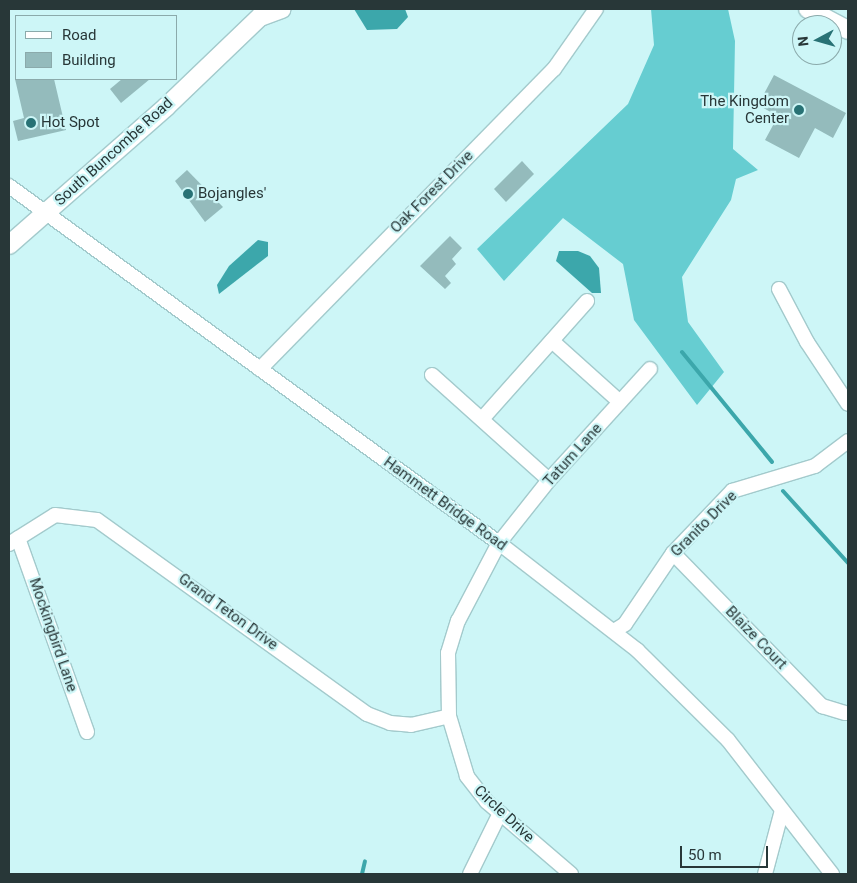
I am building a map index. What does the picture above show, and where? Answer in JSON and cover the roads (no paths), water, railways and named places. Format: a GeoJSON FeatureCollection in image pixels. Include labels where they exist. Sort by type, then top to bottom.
{"type":"FeatureCollection","features":[{"type":"Feature","properties":{"kind":"main road","name":"South Buncombe Road"},"geometry":{"type":"LineString","coordinates":[[9,245],[262,13],[282,9]]}},
{"type":"Feature","properties":{"kind":"main road"},"geometry":{"type":"LineString","coordinates":[[808,9],[848,30]]}},
{"type":"Feature","properties":{"kind":"street","name":"Oak Forest Drive"},"geometry":{"type":"LineString","coordinates":[[260,369],[554,69],[596,9]]}},
{"type":"Feature","properties":{"kind":"street","name":"Hammett Bridge Road"},"geometry":{"type":"LineString","coordinates":[[9,186],[499,543],[614,631],[700,709],[832,874]]}},
{"type":"Feature","properties":{"kind":"street"},"geometry":{"type":"LineString","coordinates":[[780,289],[807,342],[848,404]]}},
{"type":"Feature","properties":{"kind":"street"},"geometry":{"type":"LineString","coordinates":[[482,419],[587,302]]}},
{"type":"Feature","properties":{"kind":"street"},"geometry":{"type":"LineString","coordinates":[[552,341],[620,402]]}},
{"type":"Feature","properties":{"kind":"street","name":"Tatum Lane"},"geometry":{"type":"LineString","coordinates":[[499,543],[549,480],[650,369]]}},
{"type":"Feature","properties":{"kind":"street"},"geometry":{"type":"LineString","coordinates":[[432,375],[549,480]]}},
{"type":"Feature","properties":{"kind":"street","name":"Granito Drive"},"geometry":{"type":"LineString","coordinates":[[614,631],[625,624],[673,553],[732,491],[815,466],[848,441]]}},
{"type":"Feature","properties":{"kind":"street","name":"Grand Teton Drive"},"geometry":{"type":"LineString","coordinates":[[14,541],[55,515],[97,520],[367,714],[390,723],[411,725],[449,716]]}},
{"type":"Feature","properties":{"kind":"street","name":"Mockingbird Lane"},"geometry":{"type":"LineString","coordinates":[[14,541],[87,732]]}},
{"type":"Feature","properties":{"kind":"street","name":"Circle Drive"},"geometry":{"type":"LineString","coordinates":[[499,543],[452,636],[447,667],[449,716],[467,776],[500,813],[571,874]]}},
{"type":"Feature","properties":{"kind":"street","name":"Blaize Court"},"geometry":{"type":"LineString","coordinates":[[673,553],[822,706],[845,713]]}},
{"type":"Feature","properties":{"kind":"street"},"geometry":{"type":"LineString","coordinates":[[765,874],[782,810]]}},
{"type":"Feature","properties":{"kind":"street"},"geometry":{"type":"LineString","coordinates":[[470,874],[500,813]]}},
{"type":"Feature","properties":{"kind":"waterway"},"geometry":{"type":"LineString","coordinates":[[682,352],[772,462]]}},
{"type":"Feature","properties":{"kind":"waterway"},"geometry":{"type":"LineString","coordinates":[[783,491],[848,563]]}},
{"type":"Feature","properties":{"kind":"waterway"},"geometry":{"type":"LineString","coordinates":[[362,874],[365,861]]}},
{"type":"Feature","properties":{"kind":"place","name":"The Kingdom Center"},"geometry":{"type":"Point","coordinates":[799,110]}},
{"type":"Feature","properties":{"kind":"place","name":"Hot Spot"},"geometry":{"type":"Point","coordinates":[31,123]}},
{"type":"Feature","properties":{"kind":"place","name":"Bojangles'"},"geometry":{"type":"Point","coordinates":[188,194]}}]}
